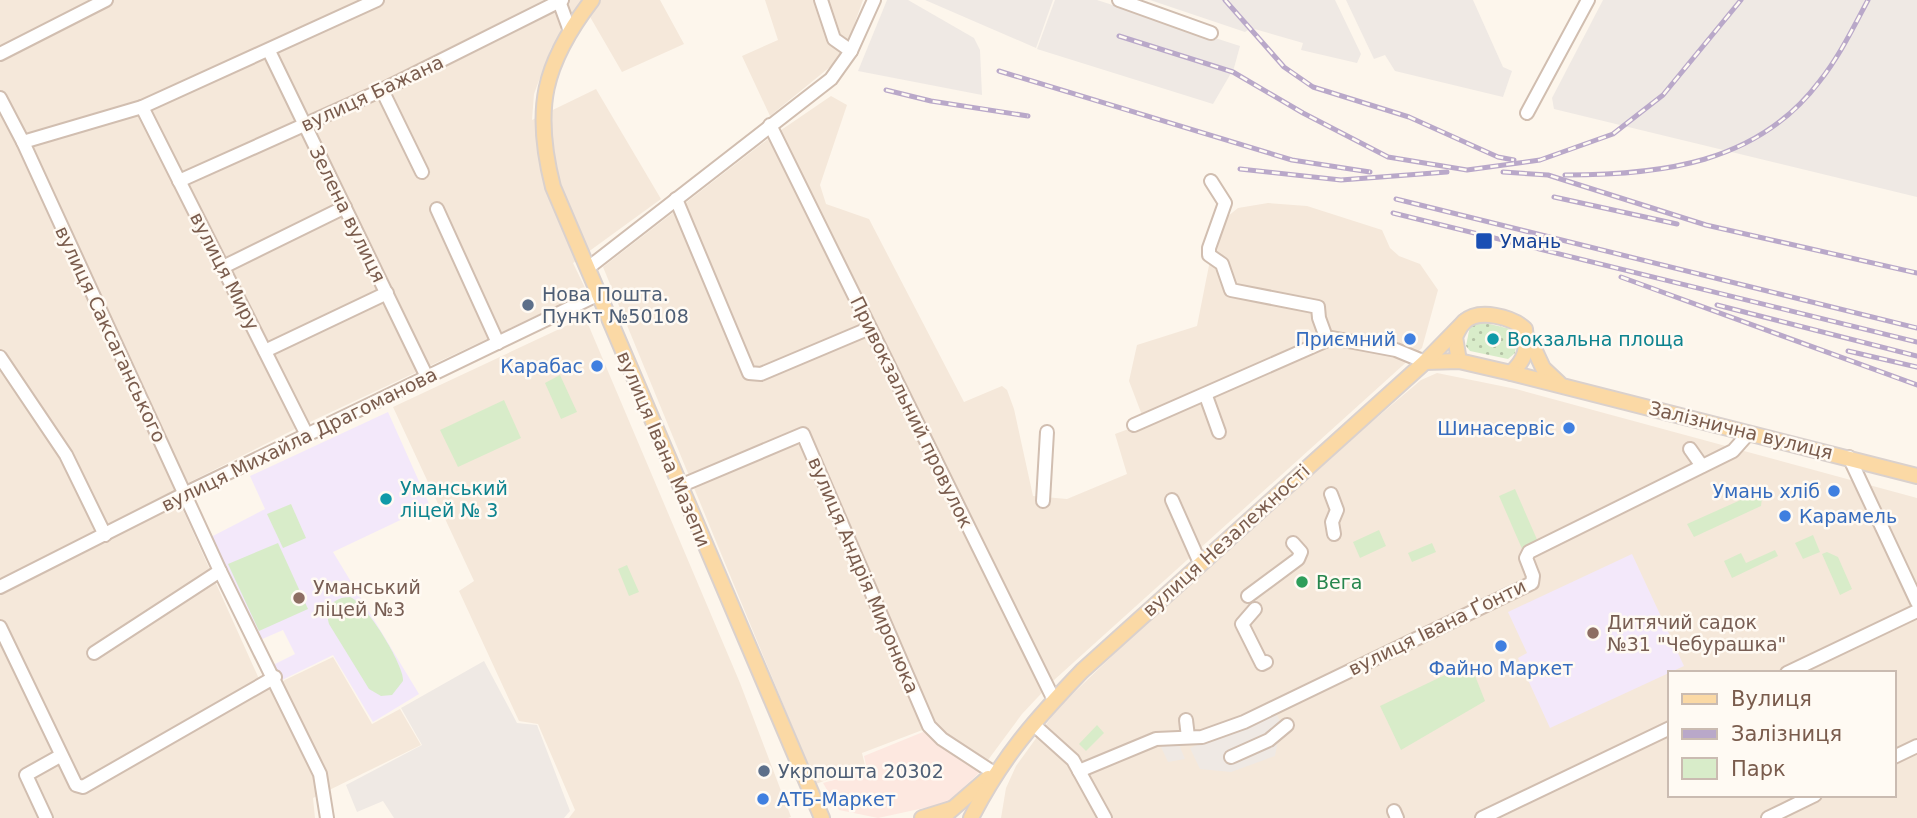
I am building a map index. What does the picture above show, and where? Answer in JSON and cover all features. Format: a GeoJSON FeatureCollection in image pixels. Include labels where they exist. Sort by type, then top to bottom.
{"type":"FeatureCollection","features":[{"type":"Feature","properties":{"kind":"main road","name":"вулиця Івана Мазепи"},"geometry":{"type":"LineString","coordinates":[[592,0],[557,51],[545,85],[542,127],[553,187],[822,818]]}},
{"type":"Feature","properties":{"kind":"main road"},"geometry":{"type":"LineString","coordinates":[[1424,362],[1465,321],[1482,315],[1511,320],[1525,329],[1543,368],[1564,386]]}},
{"type":"Feature","properties":{"kind":"main road"},"geometry":{"type":"LineString","coordinates":[[1459,361],[1455,337],[1465,321]]}},
{"type":"Feature","properties":{"kind":"main road"},"geometry":{"type":"LineString","coordinates":[[1424,362],[1459,361],[1511,373],[1522,362],[1528,350],[1525,329]]}},
{"type":"Feature","properties":{"kind":"main road","name":"вулиця Незалежності"},"geometry":{"type":"LineString","coordinates":[[970,818],[994,773],[1054,700],[1200,563],[1424,362]]}},
{"type":"Feature","properties":{"kind":"main road","name":"Залізнична вулиця"},"geometry":{"type":"LineString","coordinates":[[1511,373],[1917,476]]}},
{"type":"Feature","properties":{"kind":"main road","name":"вулиця Незалежності"},"geometry":{"type":"LineString","coordinates":[[946,814],[994,773]]}},
{"type":"Feature","properties":{"kind":"main road","name":"вулиця Незалежності"},"geometry":{"type":"LineString","coordinates":[[981,818],[994,773]]}},
{"type":"Feature","properties":{"kind":"main road"},"geometry":{"type":"LineString","coordinates":[[922,818],[961,810],[970,818]]}},
{"type":"Feature","properties":{"kind":"street"},"geometry":{"type":"LineString","coordinates":[[0,54],[107,0]]}},
{"type":"Feature","properties":{"kind":"street"},"geometry":{"type":"LineString","coordinates":[[23,142],[142,107],[377,0]]}},
{"type":"Feature","properties":{"kind":"street"},"geometry":{"type":"LineString","coordinates":[[821,0],[834,39],[851,51]]}},
{"type":"Feature","properties":{"kind":"street"},"geometry":{"type":"LineString","coordinates":[[588,268],[831,79],[851,51],[874,0]]}},
{"type":"Feature","properties":{"kind":"street"},"geometry":{"type":"LineString","coordinates":[[1119,0],[1211,33]]}},
{"type":"Feature","properties":{"kind":"street"},"geometry":{"type":"LineString","coordinates":[[1527,113],[1588,0]]}},
{"type":"Feature","properties":{"kind":"street"},"geometry":{"type":"LineString","coordinates":[[561,1],[570,31]]}},
{"type":"Feature","properties":{"kind":"street","name":"вулиця Бажана"},"geometry":{"type":"LineString","coordinates":[[179,181],[382,90],[561,1]]}},
{"type":"Feature","properties":{"kind":"street","name":"Зелена вулиця"},"geometry":{"type":"LineString","coordinates":[[269,51],[428,377]]}},
{"type":"Feature","properties":{"kind":"street"},"geometry":{"type":"LineString","coordinates":[[382,90],[422,172]]}},
{"type":"Feature","properties":{"kind":"street","name":"вулиця Саксаганського"},"geometry":{"type":"LineString","coordinates":[[0,98],[23,142],[219,571],[275,677],[320,774],[327,818]]}},
{"type":"Feature","properties":{"kind":"street","name":"вулиця Миру"},"geometry":{"type":"LineString","coordinates":[[142,107],[307,435]]}},
{"type":"Feature","properties":{"kind":"street","name":"Привокзальний провулок"},"geometry":{"type":"LineString","coordinates":[[770,125],[1054,700]]}},
{"type":"Feature","properties":{"kind":"street"},"geometry":{"type":"LineString","coordinates":[[1211,181],[1226,203],[1211,240],[1209,255],[1222,264],[1231,290],[1318,307],[1327,340]]}},
{"type":"Feature","properties":{"kind":"street"},"geometry":{"type":"LineString","coordinates":[[676,199],[750,373],[761,374],[870,328]]}},
{"type":"Feature","properties":{"kind":"street"},"geometry":{"type":"LineString","coordinates":[[223,267],[345,207]]}},
{"type":"Feature","properties":{"kind":"street"},"geometry":{"type":"LineString","coordinates":[[437,209],[498,343]]}},
{"type":"Feature","properties":{"kind":"street"},"geometry":{"type":"LineString","coordinates":[[265,351],[387,293]]}},
{"type":"Feature","properties":{"kind":"street","name":"вулиця Михайла Драгоманова"},"geometry":{"type":"LineString","coordinates":[[0,587],[184,494],[599,294]]}},
{"type":"Feature","properties":{"kind":"street"},"geometry":{"type":"LineString","coordinates":[[1134,425],[1206,396],[1327,340],[1342,338],[1396,350],[1424,362]]}},
{"type":"Feature","properties":{"kind":"street"},"geometry":{"type":"LineString","coordinates":[[0,357],[66,455],[105,535]]}},
{"type":"Feature","properties":{"kind":"street"},"geometry":{"type":"LineString","coordinates":[[1206,396],[1219,432]]}},
{"type":"Feature","properties":{"kind":"street"},"geometry":{"type":"LineString","coordinates":[[1043,501],[1047,432]]}},
{"type":"Feature","properties":{"kind":"street","name":"вулиця Івана Ґонти"},"geometry":{"type":"LineString","coordinates":[[1079,771],[1156,739],[1215,734],[1244,722],[1532,583],[1533,576],[1526,558],[1529,552],[1733,451],[1749,433]]}},
{"type":"Feature","properties":{"kind":"street","name":"вулиця Андрія Миронюка"},"geometry":{"type":"LineString","coordinates":[[680,486],[803,434],[929,726],[942,739],[994,773]]}},
{"type":"Feature","properties":{"kind":"street"},"geometry":{"type":"LineString","coordinates":[[1689,449],[1702,466]]}},
{"type":"Feature","properties":{"kind":"street"},"geometry":{"type":"LineString","coordinates":[[1849,457],[1917,602]]}},
{"type":"Feature","properties":{"kind":"street"},"geometry":{"type":"LineString","coordinates":[[1331,494],[1337,510],[1332,522],[1334,534]]}},
{"type":"Feature","properties":{"kind":"street"},"geometry":{"type":"LineString","coordinates":[[1172,500],[1200,563]]}},
{"type":"Feature","properties":{"kind":"street"},"geometry":{"type":"LineString","coordinates":[[1248,596],[1298,559],[1301,552],[1293,543]]}},
{"type":"Feature","properties":{"kind":"street"},"geometry":{"type":"LineString","coordinates":[[94,653],[219,571]]}},
{"type":"Feature","properties":{"kind":"street"},"geometry":{"type":"LineString","coordinates":[[1255,609],[1242,624],[1262,664],[1266,662]]}},
{"type":"Feature","properties":{"kind":"street"},"geometry":{"type":"LineString","coordinates":[[1791,671],[1917,611]]}},
{"type":"Feature","properties":{"kind":"street"},"geometry":{"type":"LineString","coordinates":[[0,627],[60,756],[76,785],[83,787],[275,677]]}},
{"type":"Feature","properties":{"kind":"street"},"geometry":{"type":"LineString","coordinates":[[1186,720],[1188,737]]}},
{"type":"Feature","properties":{"kind":"street"},"geometry":{"type":"LineString","coordinates":[[1032,724],[1073,760],[1105,818]]}},
{"type":"Feature","properties":{"kind":"street"},"geometry":{"type":"LineString","coordinates":[[1231,757],[1269,740],[1287,725]]}},
{"type":"Feature","properties":{"kind":"street"},"geometry":{"type":"LineString","coordinates":[[1482,818],[1668,729]]}},
{"type":"Feature","properties":{"kind":"street"},"geometry":{"type":"LineString","coordinates":[[1896,756],[1917,746]]}},
{"type":"Feature","properties":{"kind":"street"},"geometry":{"type":"LineString","coordinates":[[46,818],[26,775],[60,756]]}},
{"type":"Feature","properties":{"kind":"street"},"geometry":{"type":"LineString","coordinates":[[1768,818],[1811,797]]}},
{"type":"Feature","properties":{"kind":"shaded area"},"geometry":{"type":"Polygon","coordinates":[[[0,0],[660,0],[684,44],[622,72],[582,3],[551,48],[534,94],[532,120],[596,89],[661,199],[573,263],[587,292],[295,429],[174,490],[264,690],[333,657],[372,724],[400,709],[421,745],[313,798],[315,818],[0,818],[0,0]]]}},
{"type":"Feature","properties":{"kind":"shaded area"},"geometry":{"type":"Polygon","coordinates":[[[765,0],[863,0],[849,39],[836,62],[770,116],[742,56],[778,40],[765,0]]]}},
{"type":"Feature","properties":{"kind":"shaded area"},"geometry":{"type":"Polygon","coordinates":[[[887,0],[908,0],[974,38],[980,50],[982,95],[858,71],[887,0]]]}},
{"type":"Feature","properties":{"kind":"shaded area"},"geometry":{"type":"Polygon","coordinates":[[[925,0],[1053,0],[1036,48],[925,0]]]}},
{"type":"Feature","properties":{"kind":"shaded area"},"geometry":{"type":"Polygon","coordinates":[[[1055,0],[1097,0],[1240,46],[1234,68],[1213,104],[1037,49],[1055,0]]]}},
{"type":"Feature","properties":{"kind":"shaded area"},"geometry":{"type":"Polygon","coordinates":[[[1150,0],[1335,0],[1361,54],[1357,63],[1301,50],[1303,43],[1251,28],[1245,32],[1150,0]]]}},
{"type":"Feature","properties":{"kind":"shaded area"},"geometry":{"type":"Polygon","coordinates":[[[1346,0],[1473,0],[1503,67],[1512,71],[1503,97],[1395,71],[1385,55],[1374,59],[1346,0]]]}},
{"type":"Feature","properties":{"kind":"shaded area"},"geometry":{"type":"Polygon","coordinates":[[[1603,0],[1917,0],[1917,197],[1554,109],[1552,98],[1603,0]]]}},
{"type":"Feature","properties":{"kind":"shaded area"},"geometry":{"type":"Polygon","coordinates":[[[831,96],[847,105],[820,185],[826,204],[869,219],[964,402],[1002,386],[1007,390],[1014,409],[1033,496],[1067,499],[1127,474],[1115,434],[1145,423],[1129,381],[1137,345],[1197,326],[1217,225],[1238,208],[1268,203],[1307,206],[1382,230],[1390,248],[1399,256],[1420,264],[1438,290],[1422,348],[1053,681],[1022,714],[988,760],[933,726],[862,753],[865,765],[816,784],[603,267],[768,139],[831,96]]]}},
{"type":"Feature","properties":{"kind":"shaded area"},"geometry":{"type":"Polygon","coordinates":[[[585,317],[740,683],[791,817],[569,818],[575,810],[538,724],[519,721],[459,591],[474,581],[393,407],[585,317]]]}},
{"type":"Feature","properties":{"kind":"shaded area"},"geometry":{"type":"Polygon","coordinates":[[[1437,373],[1516,389],[1917,498],[1917,818],[1001,818],[1006,788],[1016,766],[1058,708],[1135,634],[1421,380],[1437,373]]]}},
{"type":"Feature","properties":{"kind":"shaded area","name":"Уманський ліцей №3"},"geometry":{"type":"Polygon","coordinates":[[[388,412],[430,506],[333,552],[419,694],[373,722],[333,655],[280,681],[273,665],[295,654],[283,630],[260,640],[209,538],[265,509],[250,476],[388,412]]]}},
{"type":"Feature","properties":{"kind":"shaded area","name":"Дитячий садок №31 \"Чебурашка\""},"geometry":{"type":"Polygon","coordinates":[[[1632,554],[1684,666],[1668,671],[1668,673],[1550,728],[1518,658],[1527,653],[1508,612],[1632,554]]]}},
{"type":"Feature","properties":{"kind":"shaded area"},"geometry":{"type":"Polygon","coordinates":[[[484,661],[517,723],[537,725],[570,811],[564,818],[394,818],[383,801],[357,812],[346,785],[422,745],[401,708],[484,661]]]}},
{"type":"Feature","properties":{"kind":"shaded area"},"geometry":{"type":"Polygon","coordinates":[[[1275,711],[1281,723],[1275,756],[1231,772],[1200,769],[1190,748],[1275,711]]]}},
{"type":"Feature","properties":{"kind":"shaded area"},"geometry":{"type":"Polygon","coordinates":[[[923,732],[981,771],[947,803],[878,818],[839,810],[823,783],[867,770],[864,756],[923,732]]]}},
{"type":"Feature","properties":{"kind":"shaded area"},"geometry":{"type":"Polygon","coordinates":[[[1177,740],[1185,759],[1168,762],[1161,747],[1177,740]]]}},
{"type":"Feature","properties":{"kind":"green space"},"geometry":{"type":"Polygon","coordinates":[[[1477,321],[1515,330],[1518,335],[1515,353],[1508,359],[1470,351],[1466,346],[1470,326],[1477,321]]]}},
{"type":"Feature","properties":{"kind":"green space"},"geometry":{"type":"Polygon","coordinates":[[[560,375],[577,412],[561,419],[545,383],[560,375]]]}},
{"type":"Feature","properties":{"kind":"green space"},"geometry":{"type":"Polygon","coordinates":[[[504,400],[521,438],[458,467],[440,430],[504,400]]]}},
{"type":"Feature","properties":{"kind":"green space"},"geometry":{"type":"Polygon","coordinates":[[[1515,489],[1539,544],[1523,551],[1499,496],[1515,489]]]}},
{"type":"Feature","properties":{"kind":"green space"},"geometry":{"type":"Polygon","coordinates":[[[1763,490],[1761,506],[1694,537],[1687,524],[1763,490]]]}},
{"type":"Feature","properties":{"kind":"green space"},"geometry":{"type":"Polygon","coordinates":[[[291,504],[306,538],[283,548],[267,514],[291,504]]]}},
{"type":"Feature","properties":{"kind":"green space"},"geometry":{"type":"Polygon","coordinates":[[[1379,530],[1386,546],[1360,558],[1353,542],[1379,530]]]}},
{"type":"Feature","properties":{"kind":"green space"},"geometry":{"type":"Polygon","coordinates":[[[1813,535],[1820,552],[1803,559],[1795,543],[1813,535]]]}},
{"type":"Feature","properties":{"kind":"green space"},"geometry":{"type":"Polygon","coordinates":[[[278,543],[308,609],[259,631],[228,564],[278,543]]]}},
{"type":"Feature","properties":{"kind":"green space"},"geometry":{"type":"Polygon","coordinates":[[[1432,543],[1436,552],[1412,562],[1408,553],[1432,543]]]}},
{"type":"Feature","properties":{"kind":"green space"},"geometry":{"type":"Polygon","coordinates":[[[1775,550],[1778,556],[1732,578],[1724,561],[1741,553],[1746,563],[1775,550]]]}},
{"type":"Feature","properties":{"kind":"green space"},"geometry":{"type":"Polygon","coordinates":[[[1827,552],[1838,557],[1852,589],[1840,595],[1822,554],[1827,552]]]}},
{"type":"Feature","properties":{"kind":"green space"},"geometry":{"type":"Polygon","coordinates":[[[627,565],[639,592],[629,596],[618,569],[627,565]]]}},
{"type":"Feature","properties":{"kind":"green space"},"geometry":{"type":"Polygon","coordinates":[[[350,597],[374,622],[402,673],[403,681],[392,695],[381,696],[369,689],[329,624],[328,613],[332,604],[339,599],[350,597]]]}},
{"type":"Feature","properties":{"kind":"green space"},"geometry":{"type":"Polygon","coordinates":[[[1470,663],[1485,701],[1401,750],[1380,706],[1470,663]]]}},
{"type":"Feature","properties":{"kind":"green space"},"geometry":{"type":"Polygon","coordinates":[[[1097,725],[1104,733],[1086,751],[1079,744],[1097,725]]]}},
{"type":"Feature","properties":{"kind":"railway"},"geometry":{"type":"LineString","coordinates":[[1225,0],[1284,67],[1313,87],[1409,117],[1498,157],[1514,160]]}},
{"type":"Feature","properties":{"kind":"railway"},"geometry":{"type":"LineString","coordinates":[[1119,36],[1233,72],[1303,113],[1388,157],[1467,170],[1540,160],[1613,134],[1663,95],[1741,0]]}},
{"type":"Feature","properties":{"kind":"railway"},"geometry":{"type":"LineString","coordinates":[[1565,175],[1636,172],[1671,167],[1704,159],[1767,131],[1794,110],[1819,82],[1868,0]]}},
{"type":"Feature","properties":{"kind":"railway"},"geometry":{"type":"LineString","coordinates":[[999,71],[1292,160],[1370,172]]}},
{"type":"Feature","properties":{"kind":"railway"},"geometry":{"type":"LineString","coordinates":[[886,90],[931,101],[1028,116]]}},
{"type":"Feature","properties":{"kind":"railway"},"geometry":{"type":"LineString","coordinates":[[1240,169],[1341,180],[1447,172]]}},
{"type":"Feature","properties":{"kind":"railway"},"geometry":{"type":"LineString","coordinates":[[1503,172],[1548,175],[1706,225],[1917,273]]}},
{"type":"Feature","properties":{"kind":"railway"},"geometry":{"type":"LineString","coordinates":[[1554,197],[1677,224]]}},
{"type":"Feature","properties":{"kind":"railway"},"geometry":{"type":"LineString","coordinates":[[1396,199],[1917,328]]}},
{"type":"Feature","properties":{"kind":"railway"},"geometry":{"type":"LineString","coordinates":[[1393,213],[1917,342]]}},
{"type":"Feature","properties":{"kind":"railway"},"geometry":{"type":"LineString","coordinates":[[1621,277],[1917,385]]}},
{"type":"Feature","properties":{"kind":"railway"},"geometry":{"type":"LineString","coordinates":[[1717,305],[1917,356]]}},
{"type":"Feature","properties":{"kind":"railway"},"geometry":{"type":"LineString","coordinates":[[1848,351],[1917,367]]}},
{"type":"Feature","properties":{"kind":"place","name":"Умань"},"geometry":{"type":"Point","coordinates":[1484,241]}},
{"type":"Feature","properties":{"kind":"place","name":"Нова Пошта. Пункт №50108"},"geometry":{"type":"Point","coordinates":[528,305]}},
{"type":"Feature","properties":{"kind":"place","name":"Приємний"},"geometry":{"type":"Point","coordinates":[1410,339]}},
{"type":"Feature","properties":{"kind":"place","name":"Вокзальна площа"},"geometry":{"type":"Point","coordinates":[1493,339]}},
{"type":"Feature","properties":{"kind":"place","name":"Карабас"},"geometry":{"type":"Point","coordinates":[597,366]}},
{"type":"Feature","properties":{"kind":"place","name":"Шинасервіс"},"geometry":{"type":"Point","coordinates":[1569,428]}},
{"type":"Feature","properties":{"kind":"place","name":"Умань хліб"},"geometry":{"type":"Point","coordinates":[1834,491]}},
{"type":"Feature","properties":{"kind":"place","name":"Уманський ліцей № 3"},"geometry":{"type":"Point","coordinates":[386,499]}},
{"type":"Feature","properties":{"kind":"place","name":"Карамель"},"geometry":{"type":"Point","coordinates":[1785,516]}},
{"type":"Feature","properties":{"kind":"place","name":"Вега"},"geometry":{"type":"Point","coordinates":[1302,582]}},
{"type":"Feature","properties":{"kind":"place","name":"Уманський ліцей №3"},"geometry":{"type":"Point","coordinates":[299,598]}},
{"type":"Feature","properties":{"kind":"place","name":"Дитячий садок №31 \"Чебурашка\""},"geometry":{"type":"Point","coordinates":[1593,633]}},
{"type":"Feature","properties":{"kind":"place","name":"Файно Маркет"},"geometry":{"type":"Point","coordinates":[1501,646]}},
{"type":"Feature","properties":{"kind":"place","name":"Укрпошта 20302"},"geometry":{"type":"Point","coordinates":[764,771]}},
{"type":"Feature","properties":{"kind":"place","name":"АТБ-Маркет"},"geometry":{"type":"Point","coordinates":[763,799]}}]}
